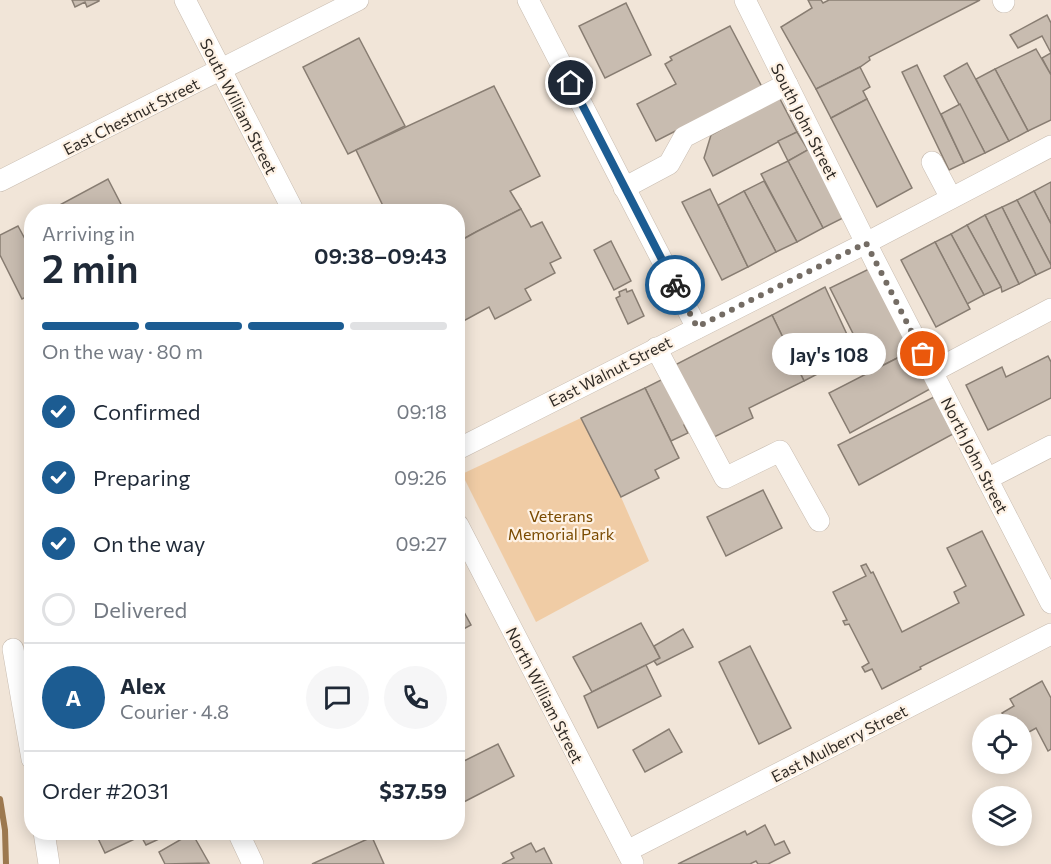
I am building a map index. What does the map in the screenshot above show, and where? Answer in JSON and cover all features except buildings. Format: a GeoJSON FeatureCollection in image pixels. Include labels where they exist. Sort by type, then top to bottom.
{"type":"FeatureCollection","features":[{"type":"Feature","properties":{"kind":"street","name":"South William Street"},"geometry":{"type":"LineString","coordinates":[[184,0],[290,204]]}},
{"type":"Feature","properties":{"kind":"street","name":"East Chestnut Street"},"geometry":{"type":"LineString","coordinates":[[0,182],[358,0]]}},
{"type":"Feature","properties":{"kind":"street"},"geometry":{"type":"LineString","coordinates":[[528,0],[697,327]]}},
{"type":"Feature","properties":{"kind":"street","name":"South John Street"},"geometry":{"type":"LineString","coordinates":[[745,0],[866,243]]}},
{"type":"Feature","properties":{"kind":"street"},"geometry":{"type":"LineString","coordinates":[[624,188],[669,164],[684,137],[787,84]]}},
{"type":"Feature","properties":{"kind":"street","name":"East Walnut Street"},"geometry":{"type":"LineString","coordinates":[[465,445],[866,243],[1051,146]]}},
{"type":"Feature","properties":{"kind":"street"},"geometry":{"type":"LineString","coordinates":[[932,162],[951,198]]}},
{"type":"Feature","properties":{"kind":"street","name":"North John Street"},"geometry":{"type":"LineString","coordinates":[[866,243],[1051,603]]}},
{"type":"Feature","properties":{"kind":"street"},"geometry":{"type":"LineString","coordinates":[[932,372],[1051,309]]}},
{"type":"Feature","properties":{"kind":"street"},"geometry":{"type":"LineString","coordinates":[[656,348],[724,478],[780,451],[819,521]]}},
{"type":"Feature","properties":{"kind":"street"},"geometry":{"type":"LineString","coordinates":[[987,478],[1051,446]]}},
{"type":"Feature","properties":{"kind":"street","name":"North William Street"},"geometry":{"type":"LineString","coordinates":[[465,539],[630,858]]}},
{"type":"Feature","properties":{"kind":"street","name":"East Mulberry Street"},"geometry":{"type":"LineString","coordinates":[[630,858],[1051,634]]}},
{"type":"Feature","properties":{"kind":"street"},"geometry":{"type":"LineString","coordinates":[[15,648],[24,707]]}},
{"type":"Feature","properties":{"kind":"street"},"geometry":{"type":"LineString","coordinates":[[45,840],[49,864]]}},
{"type":"Feature","properties":{"kind":"street"},"geometry":{"type":"LineString","coordinates":[[242,840],[253,864]]}},
{"type":"Feature","properties":{"kind":"green space","name":"Veterans Memorial Park"},"geometry":{"type":"Polygon","coordinates":[[[581,418],[621,497],[649,561],[536,622],[465,480],[465,473],[581,418]]]}},
{"type":"Feature","properties":{"kind":"waterway"},"geometry":{"type":"LineString","coordinates":[[0,799],[5,830],[6,864]]}},
{"type":"Feature","properties":{"kind":"way so far"},"geometry":{"type":"LineString","coordinates":[[675,285],[697,327],[866,243],[923,354]]}},
{"type":"Feature","properties":{"kind":"place","name":"Jay's 108"},"geometry":{"type":"Point","coordinates":[923,354]}},
{"type":"Feature","properties":{"kind":"route"},"geometry":{"type":"LineString","coordinates":[[571,83],[675,285]]}}]}
